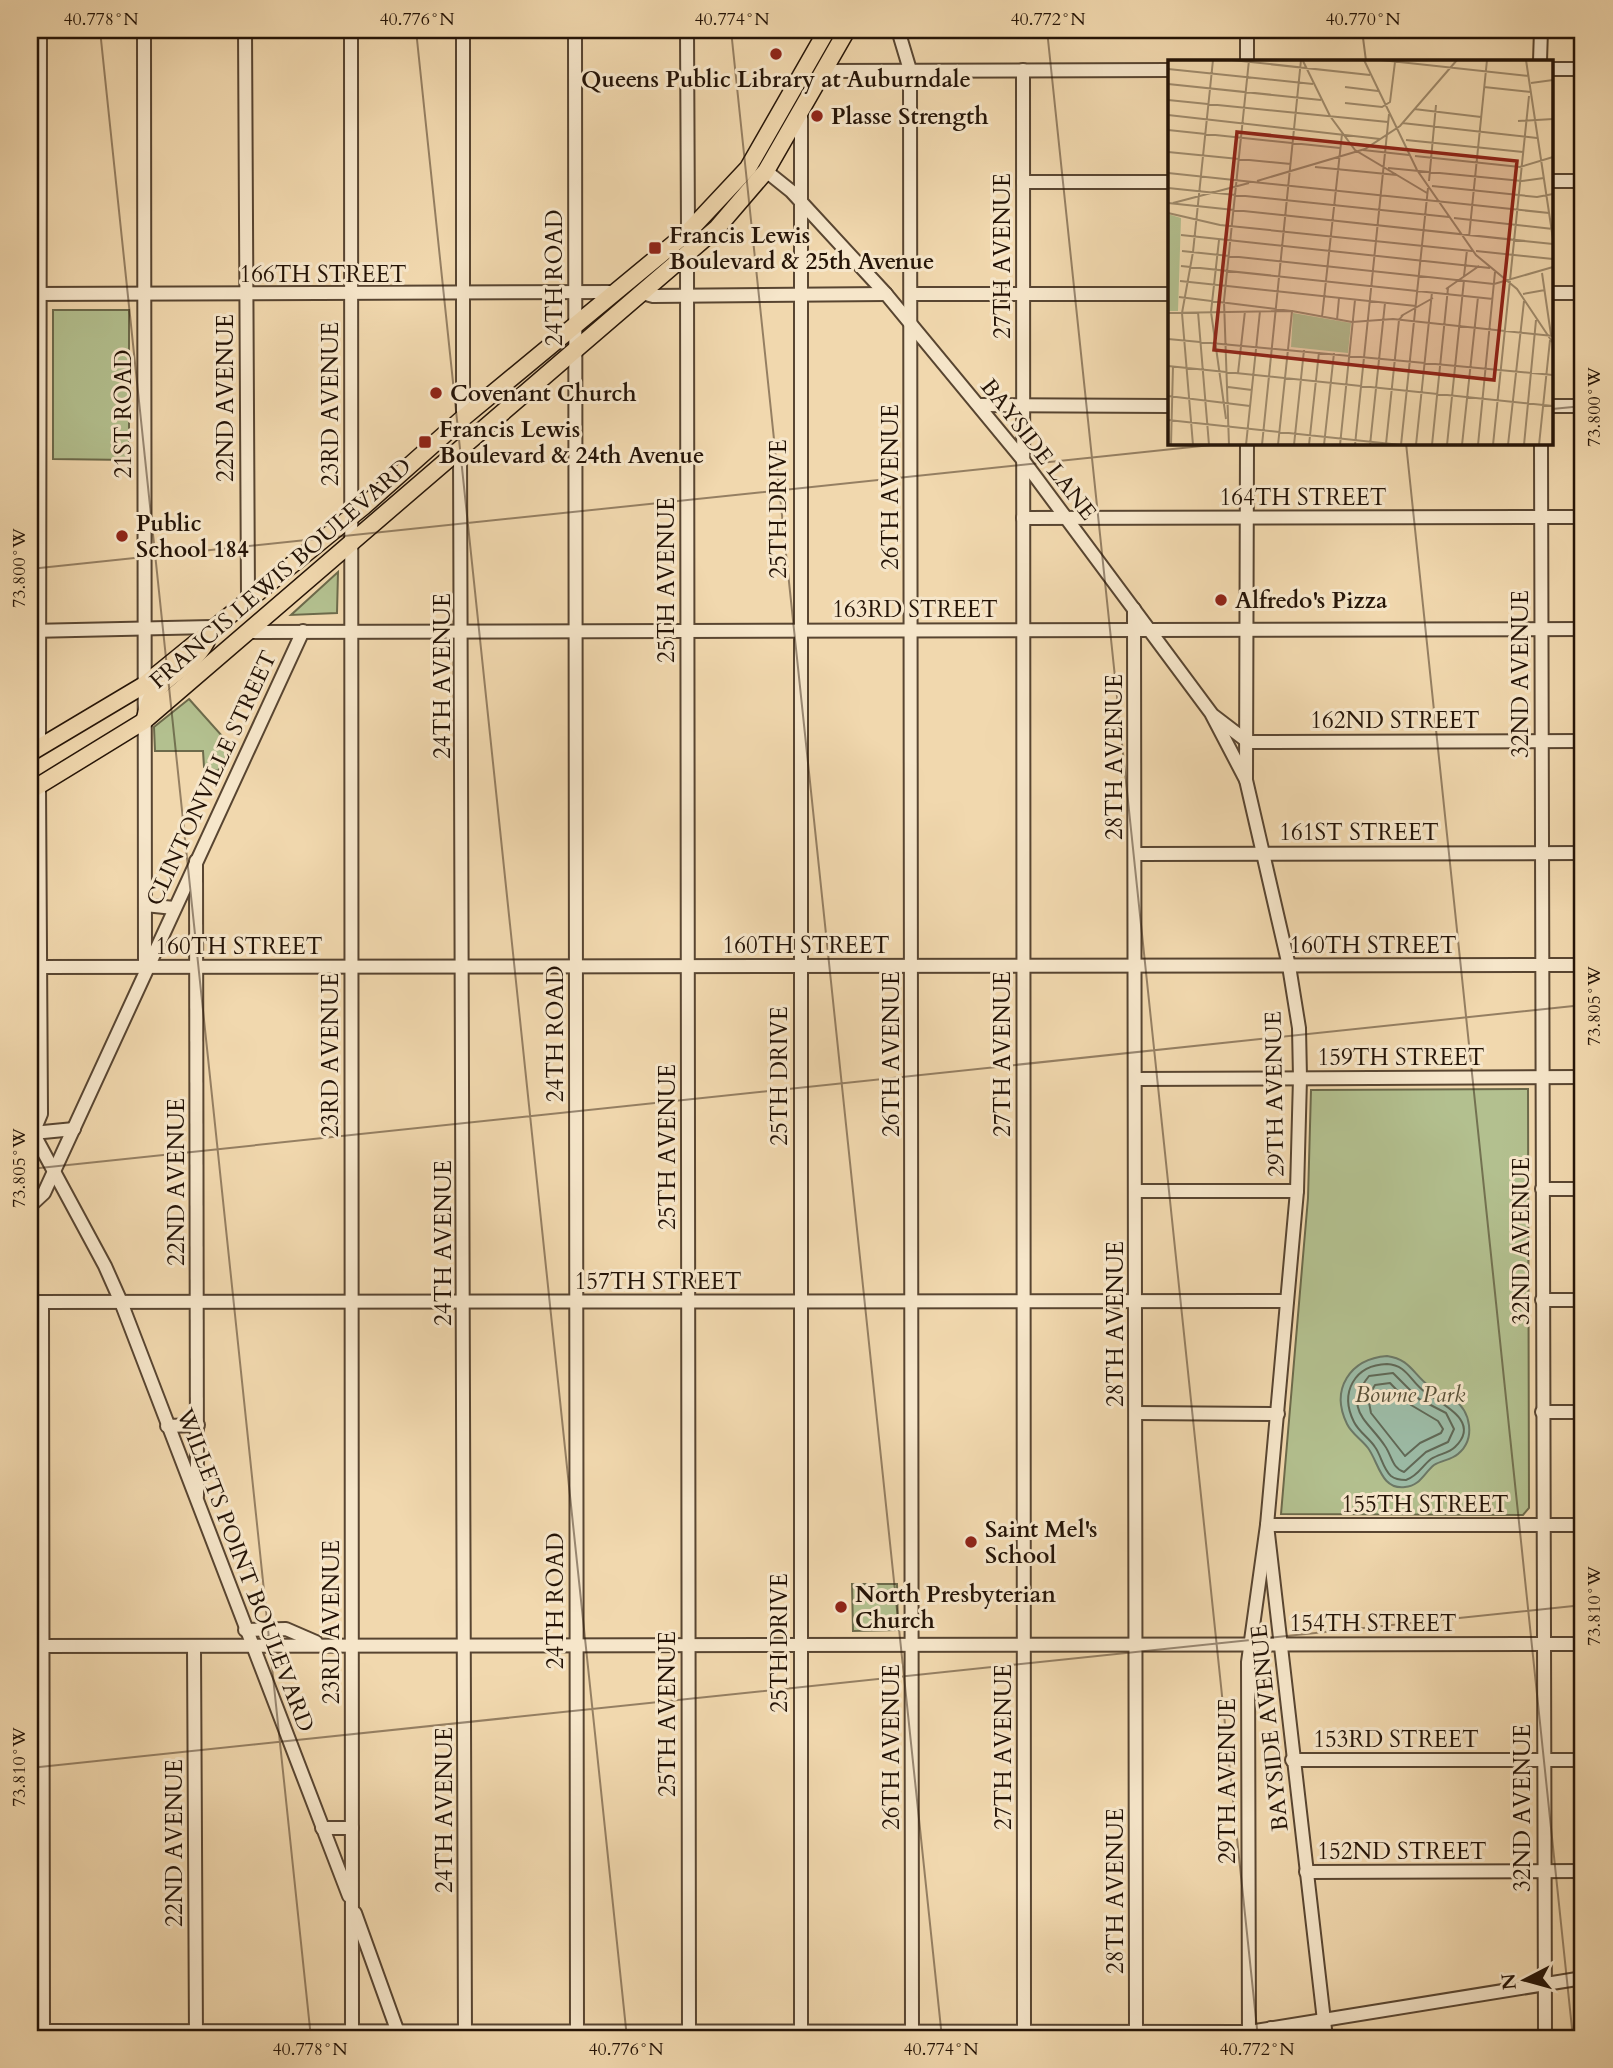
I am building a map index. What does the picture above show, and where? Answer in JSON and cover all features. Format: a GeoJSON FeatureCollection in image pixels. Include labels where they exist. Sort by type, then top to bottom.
{"type":"FeatureCollection","features":[{"type":"Feature","properties":{"kind":"main road","name":"FRANCIS LEWIS BOULEVARD"},"geometry":{"type":"LineString","coordinates":[[34,750],[144,685],[248,597],[350,517],[574,324],[688,232],[748,168],[827,30]]}},
{"type":"Feature","properties":{"kind":"main road","name":"FRANCIS LEWIS BOULEVARD"},"geometry":{"type":"LineString","coordinates":[[34,788],[144,721],[574,348],[717,228],[766,171],[847,30]]}},
{"type":"Feature","properties":{"kind":"main road"},"geometry":{"type":"LineString","coordinates":[[144,721],[152,697],[205,646],[212,627]]}},
{"type":"Feature","properties":{"kind":"street"},"geometry":{"type":"LineString","coordinates":[[34,750],[35,295],[40,30]]}},
{"type":"Feature","properties":{"kind":"street","name":"21ST ROAD"},"geometry":{"type":"LineString","coordinates":[[144,30],[145,967]]}},
{"type":"Feature","properties":{"kind":"street","name":"22ND AVENUE"},"geometry":{"type":"LineString","coordinates":[[245,30],[248,597]]}},
{"type":"Feature","properties":{"kind":"street","name":"23RD AVENUE"},"geometry":{"type":"LineString","coordinates":[[351,30],[352,2036]]}},
{"type":"Feature","properties":{"kind":"street"},"geometry":{"type":"LineString","coordinates":[[463,30],[463,418]]}},
{"type":"Feature","properties":{"kind":"street","name":"24TH ROAD"},"geometry":{"type":"LineString","coordinates":[[575,30],[577,2036]]}},
{"type":"Feature","properties":{"kind":"street"},"geometry":{"type":"LineString","coordinates":[[687,30],[688,232]]}},
{"type":"Feature","properties":{"kind":"street","name":"26TH AVENUE"},"geometry":{"type":"LineString","coordinates":[[898,30],[910,70],[912,2035]]}},
{"type":"Feature","properties":{"kind":"street"},"geometry":{"type":"LineString","coordinates":[[1247,30],[1247,60]]}},
{"type":"Feature","properties":{"kind":"street"},"geometry":{"type":"LineString","coordinates":[[1541,30],[1541,60]]}},
{"type":"Feature","properties":{"kind":"street"},"geometry":{"type":"LineString","coordinates":[[1554,69],[1583,69]]}},
{"type":"Feature","properties":{"kind":"street","name":"27TH AVENUE"},"geometry":{"type":"LineString","coordinates":[[1023,70],[1024,2035]]}},
{"type":"Feature","properties":{"kind":"street"},"geometry":{"type":"LineString","coordinates":[[825,71],[1168,70]]}},
{"type":"Feature","properties":{"kind":"street","name":"25TH DRIVE"},"geometry":{"type":"LineString","coordinates":[[801,113],[801,2035]]}},
{"type":"Feature","properties":{"kind":"street","name":"BAYSIDE LANE"},"geometry":{"type":"LineString","coordinates":[[766,171],[799,200],[886,294],[980,405],[1211,713],[1246,780]]}},
{"type":"Feature","properties":{"kind":"street"},"geometry":{"type":"LineString","coordinates":[[1554,181],[1583,181]]}},
{"type":"Feature","properties":{"kind":"street"},"geometry":{"type":"LineString","coordinates":[[1023,182],[1168,182]]}},
{"type":"Feature","properties":{"kind":"street","name":"25TH AVENUE"},"geometry":{"type":"LineString","coordinates":[[687,255],[689,2036]]}},
{"type":"Feature","properties":{"kind":"street","name":"166TH STREET"},"geometry":{"type":"LineString","coordinates":[[35,295],[616,292]]}},
{"type":"Feature","properties":{"kind":"street"},"geometry":{"type":"LineString","coordinates":[[642,293],[688,296],[886,294]]}},
{"type":"Feature","properties":{"kind":"street"},"geometry":{"type":"LineString","coordinates":[[1554,293],[1583,293]]}},
{"type":"Feature","properties":{"kind":"street"},"geometry":{"type":"LineString","coordinates":[[911,294],[1168,294]]}},
{"type":"Feature","properties":{"kind":"street"},"geometry":{"type":"LineString","coordinates":[[980,405],[1168,406]]}},
{"type":"Feature","properties":{"kind":"street"},"geometry":{"type":"LineString","coordinates":[[1554,405],[1583,405]]}},
{"type":"Feature","properties":{"kind":"street","name":"29TH AVENUE"},"geometry":{"type":"LineString","coordinates":[[1247,444],[1246,780],[1289,966],[1299,1028],[1297,1191],[1278,1414]]}},
{"type":"Feature","properties":{"kind":"street","name":"32ND AVENUE"},"geometry":{"type":"LineString","coordinates":[[1541,444],[1542,1760],[1545,2038]]}},
{"type":"Feature","properties":{"kind":"street","name":"24TH AVENUE"},"geometry":{"type":"LineString","coordinates":[[460,448],[463,630],[465,2036]]}},
{"type":"Feature","properties":{"kind":"street","name":"164TH STREET"},"geometry":{"type":"LineString","coordinates":[[1023,518],[1583,517]]}},
{"type":"Feature","properties":{"kind":"street","name":"28TH AVENUE"},"geometry":{"type":"LineString","coordinates":[[1134,609],[1136,2035]]}},
{"type":"Feature","properties":{"kind":"street"},"geometry":{"type":"LineString","coordinates":[[34,631],[212,627]]}},
{"type":"Feature","properties":{"kind":"street","name":"163RD STREET"},"geometry":{"type":"LineString","coordinates":[[247,632],[353,629],[1583,629]]}},
{"type":"Feature","properties":{"kind":"street","name":"CLINTONVILLE STREET"},"geometry":{"type":"LineString","coordinates":[[30,1206],[44,1193],[145,967],[303,631]]}},
{"type":"Feature","properties":{"kind":"street"},"geometry":{"type":"LineString","coordinates":[[1211,713],[1248,742]]}},
{"type":"Feature","properties":{"kind":"street","name":"162ND STREET"},"geometry":{"type":"LineString","coordinates":[[1248,742],[1583,741]]}},
{"type":"Feature","properties":{"kind":"street"},"geometry":{"type":"LineString","coordinates":[[32,1130],[41,1114],[34,788]]}},
{"type":"Feature","properties":{"kind":"street","name":"161ST STREET"},"geometry":{"type":"LineString","coordinates":[[1135,854],[1583,853]]}},
{"type":"Feature","properties":{"kind":"street","name":"22ND AVENUE"},"geometry":{"type":"LineString","coordinates":[[196,861],[197,1503]]}},
{"type":"Feature","properties":{"kind":"street"},"geometry":{"type":"LineString","coordinates":[[145,905],[174,908]]}},
{"type":"Feature","properties":{"kind":"street","name":"160TH STREET"},"geometry":{"type":"LineString","coordinates":[[36,967],[1583,965]]}},
{"type":"Feature","properties":{"kind":"street","name":"159TH STREET"},"geometry":{"type":"LineString","coordinates":[[1136,1079],[1583,1077]]}},
{"type":"Feature","properties":{"kind":"street"},"geometry":{"type":"LineString","coordinates":[[32,1130],[74,1129]]}},
{"type":"Feature","properties":{"kind":"street","name":"WILLETS POINT BOULEVARD"},"geometry":{"type":"LineString","coordinates":[[32,1130],[121,1302],[352,1905],[399,2036]]}},
{"type":"Feature","properties":{"kind":"street"},"geometry":{"type":"LineString","coordinates":[[1542,1189],[1583,1189]]}},
{"type":"Feature","properties":{"kind":"street"},"geometry":{"type":"LineString","coordinates":[[1136,1191],[1297,1191]]}},
{"type":"Feature","properties":{"kind":"street"},"geometry":{"type":"LineString","coordinates":[[1542,1300],[1583,1300]]}},
{"type":"Feature","properties":{"kind":"street","name":"157TH STREET"},"geometry":{"type":"LineString","coordinates":[[36,1303],[1287,1301]]}},
{"type":"Feature","properties":{"kind":"street"},"geometry":{"type":"LineString","coordinates":[[36,1303],[38,2034],[1249,2035],[1271,2028],[1281,2037],[1583,1978]]}},
{"type":"Feature","properties":{"kind":"street"},"geometry":{"type":"LineString","coordinates":[[1542,1412],[1583,1412]]}},
{"type":"Feature","properties":{"kind":"street"},"geometry":{"type":"LineString","coordinates":[[1136,1413],[1278,1414]]}},
{"type":"Feature","properties":{"kind":"street","name":"BAYSIDE AVENUE"},"geometry":{"type":"LineString","coordinates":[[1278,1414],[1267,1525],[1325,2029]]}},
{"type":"Feature","properties":{"kind":"street"},"geometry":{"type":"LineString","coordinates":[[167,1426],[198,1425]]}},
{"type":"Feature","properties":{"kind":"street","name":"29TH AVENUE"},"geometry":{"type":"LineString","coordinates":[[1249,2035],[1248,1667],[1267,1525]]}},
{"type":"Feature","properties":{"kind":"street","name":"155TH STREET"},"geometry":{"type":"LineString","coordinates":[[1267,1525],[1583,1525]]}},
{"type":"Feature","properties":{"kind":"street"},"geometry":{"type":"LineString","coordinates":[[245,1630],[286,1629],[322,1644]]}},
{"type":"Feature","properties":{"kind":"street","name":"154TH STREET"},"geometry":{"type":"LineString","coordinates":[[36,1646],[194,1647],[251,1644],[464,1643],[1583,1643]]}},
{"type":"Feature","properties":{"kind":"street","name":"22ND AVENUE"},"geometry":{"type":"LineString","coordinates":[[194,1647],[196,2035]]}},
{"type":"Feature","properties":{"kind":"street","name":"153RD STREET"},"geometry":{"type":"LineString","coordinates":[[1292,1760],[1583,1760]]}},
{"type":"Feature","properties":{"kind":"street"},"geometry":{"type":"LineString","coordinates":[[322,1828],[352,1828]]}},
{"type":"Feature","properties":{"kind":"street","name":"152ND STREET"},"geometry":{"type":"LineString","coordinates":[[1306,1872],[1583,1871]]}},
{"type":"Feature","properties":{"kind":"green space"},"geometry":{"type":"Polygon","coordinates":[[[53,310],[129,310],[129,460],[53,459],[53,310]]]}},
{"type":"Feature","properties":{"kind":"green space"},"geometry":{"type":"Polygon","coordinates":[[[338,572],[337,613],[291,615],[338,572]]]}},
{"type":"Feature","properties":{"kind":"green space"},"geometry":{"type":"Polygon","coordinates":[[[189,699],[232,747],[218,771],[204,767],[203,751],[155,751],[154,727],[189,699]]]}},
{"type":"Feature","properties":{"kind":"green space","name":"Bowne Park"},"geometry":{"type":"Polygon","coordinates":[[[1528,1089],[1529,1508],[1523,1515],[1281,1514],[1308,1198],[1311,1090],[1528,1089]]]}},
{"type":"Feature","properties":{"kind":"green space"},"geometry":{"type":"Polygon","coordinates":[[[852,1584],[897,1584],[898,1630],[853,1631],[852,1584]]]}},
{"type":"Feature","properties":{"kind":"water"},"geometry":{"type":"Polygon","coordinates":[[[1387,1356],[1401,1360],[1432,1388],[1459,1404],[1469,1425],[1467,1441],[1458,1454],[1434,1465],[1418,1482],[1405,1487],[1397,1487],[1386,1480],[1368,1448],[1349,1428],[1342,1411],[1342,1388],[1347,1378],[1363,1363],[1387,1356]]]}},
{"type":"Feature","properties":{"kind":"place","name":"Queens Public Library at Auburndale"},"geometry":{"type":"Point","coordinates":[776,54]}},
{"type":"Feature","properties":{"kind":"place","name":"Plasse Strength"},"geometry":{"type":"Point","coordinates":[817,116]}},
{"type":"Feature","properties":{"kind":"place","name":"Francis Lewis Boulevard & 25th Avenue"},"geometry":{"type":"Point","coordinates":[655,248]}},
{"type":"Feature","properties":{"kind":"place","name":"Covenant Church"},"geometry":{"type":"Point","coordinates":[436,393]}},
{"type":"Feature","properties":{"kind":"place","name":"Francis Lewis Boulevard & 24th Avenue"},"geometry":{"type":"Point","coordinates":[425,442]}},
{"type":"Feature","properties":{"kind":"place","name":"Public School 184"},"geometry":{"type":"Point","coordinates":[122,536]}},
{"type":"Feature","properties":{"kind":"place","name":"Alfredo's Pizza"},"geometry":{"type":"Point","coordinates":[1221,600]}},
{"type":"Feature","properties":{"kind":"place","name":"Saint Mel's School"},"geometry":{"type":"Point","coordinates":[971,1542]}},
{"type":"Feature","properties":{"kind":"place","name":"North Presbyterian Church"},"geometry":{"type":"Point","coordinates":[841,1607]}}]}
